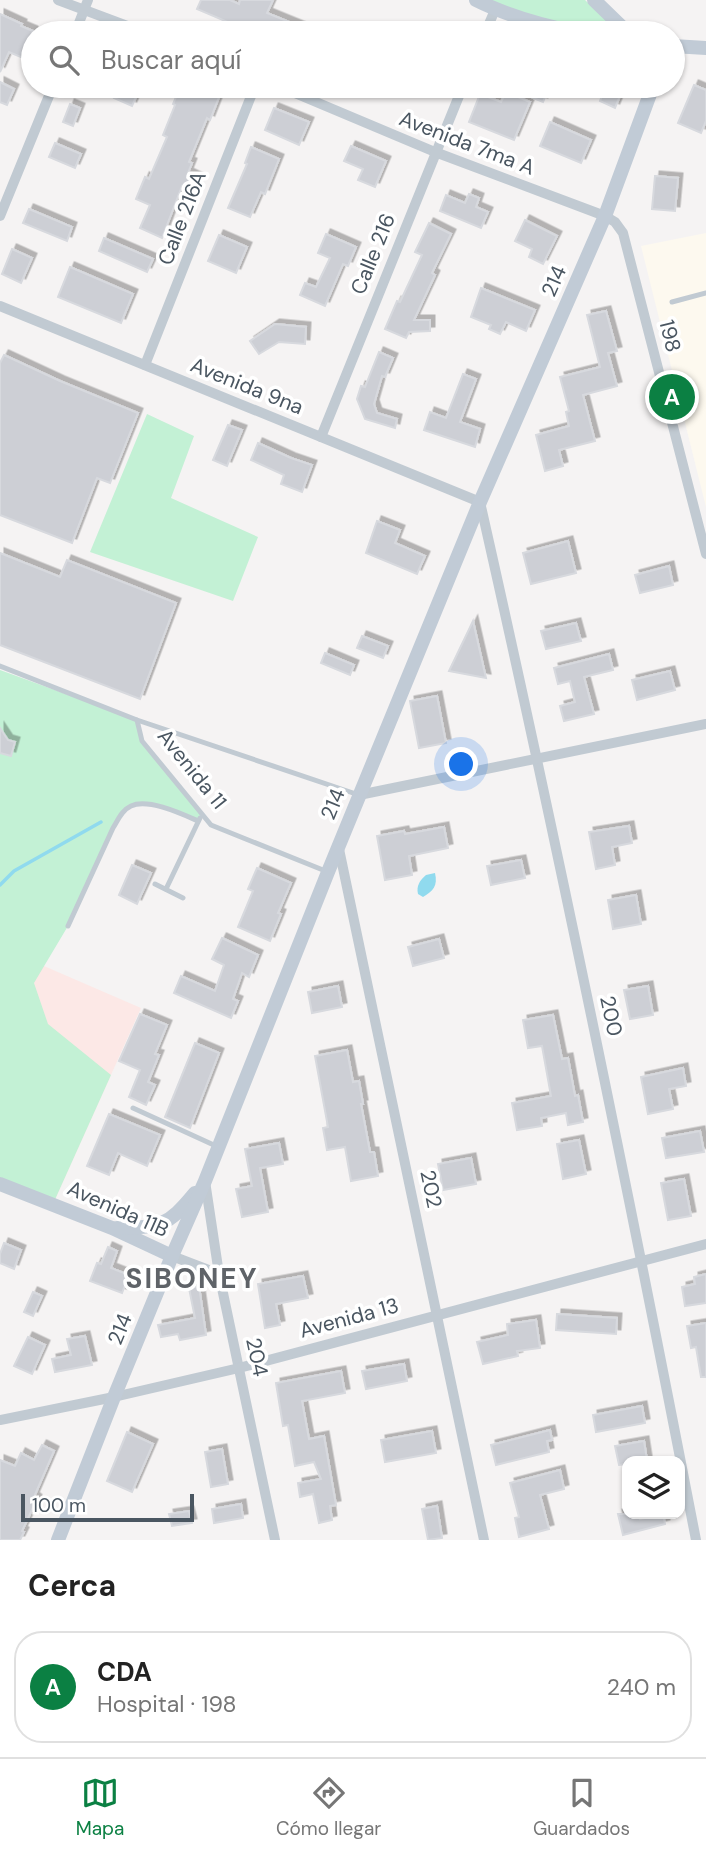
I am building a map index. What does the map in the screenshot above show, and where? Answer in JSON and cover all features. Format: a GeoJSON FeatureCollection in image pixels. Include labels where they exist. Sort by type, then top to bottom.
{"type":"FeatureCollection","features":[{"type":"Feature","properties":{"kind":"street"},"geometry":{"type":"LineString","coordinates":[[58,0],[86,4],[121,21]]}},
{"type":"Feature","properties":{"kind":"street"},"geometry":{"type":"LineString","coordinates":[[476,0],[495,10],[531,21]]}},
{"type":"Feature","properties":{"kind":"street"},"geometry":{"type":"LineString","coordinates":[[594,0],[616,21]]}},
{"type":"Feature","properties":{"kind":"street"},"geometry":{"type":"LineString","coordinates":[[80,21],[86,4]]}},
{"type":"Feature","properties":{"kind":"street"},"geometry":{"type":"LineString","coordinates":[[490,21],[495,10]]}},
{"type":"Feature","properties":{"kind":"street"},"geometry":{"type":"LineString","coordinates":[[685,47],[706,48]]}},
{"type":"Feature","properties":{"kind":"street"},"geometry":{"type":"LineString","coordinates":[[0,216],[48,98]]}},
{"type":"Feature","properties":{"kind":"street","name":"Calle 216A"},"geometry":{"type":"LineString","coordinates":[[145,365],[249,98]]}},
{"type":"Feature","properties":{"kind":"street","name":"Avenida 7ma A"},"geometry":{"type":"LineString","coordinates":[[307,98],[435,152],[605,216]]}},
{"type":"Feature","properties":{"kind":"street","name":"Calle 216"},"geometry":{"type":"LineString","coordinates":[[321,437],[458,98]]}},
{"type":"Feature","properties":{"kind":"street","name":"214"},"geometry":{"type":"LineString","coordinates":[[61,1537],[114,1397],[219,1147],[359,795],[480,502],[605,216],[649,98]]}},
{"type":"Feature","properties":{"kind":"street","name":"198"},"geometry":{"type":"LineString","coordinates":[[605,216],[615,222],[623,233],[706,554]]}},
{"type":"Feature","properties":{"kind":"street","name":"Avenida 9na"},"geometry":{"type":"LineString","coordinates":[[0,306],[480,502]]}},
{"type":"Feature","properties":{"kind":"street","name":"200"},"geometry":{"type":"LineString","coordinates":[[480,502],[538,758],[643,1262],[696,1540]]}},
{"type":"Feature","properties":{"kind":"street"},"geometry":{"type":"LineString","coordinates":[[359,795],[706,724]]}},
{"type":"Feature","properties":{"kind":"street","name":"202"},"geometry":{"type":"LineString","coordinates":[[338,847],[484,1540]]}},
{"type":"Feature","properties":{"kind":"street"},"geometry":{"type":"LineString","coordinates":[[111,1228],[149,1227],[169,1221],[205,1181]]}},
{"type":"Feature","properties":{"kind":"street","name":"204"},"geometry":{"type":"LineString","coordinates":[[205,1181],[219,1274],[275,1540]]}},
{"type":"Feature","properties":{"kind":"street","name":"Avenida 11B"},"geometry":{"type":"LineString","coordinates":[[0,1184],[219,1274]]}},
{"type":"Feature","properties":{"kind":"street","name":"Avenida 13"},"geometry":{"type":"LineString","coordinates":[[0,1420],[239,1368],[706,1244]]}},
{"type":"Feature","properties":{"kind":"lane"},"geometry":{"type":"LineString","coordinates":[[672,302],[706,293]]}},
{"type":"Feature","properties":{"kind":"lane","name":"Avenida 11"},"geometry":{"type":"LineString","coordinates":[[0,666],[137,720],[142,741],[200,818],[211,825],[328,872]]}},
{"type":"Feature","properties":{"kind":"lane"},"geometry":{"type":"LineString","coordinates":[[137,720],[359,795]]}},
{"type":"Feature","properties":{"kind":"lane"},"geometry":{"type":"LineString","coordinates":[[68,926],[113,828],[121,814],[134,804],[158,806],[200,818],[166,890]]}},
{"type":"Feature","properties":{"kind":"lane"},"geometry":{"type":"LineString","coordinates":[[155,884],[183,898]]}},
{"type":"Feature","properties":{"kind":"lane"},"geometry":{"type":"LineString","coordinates":[[133,1108],[219,1147]]}},
{"type":"Feature","properties":{"kind":"shaded area"},"geometry":{"type":"Polygon","coordinates":[[[706,233],[706,507],[641,246],[706,233]]]}},
{"type":"Feature","properties":{"kind":"shaded area"},"geometry":{"type":"Polygon","coordinates":[[[0,947],[141,1008],[53,1204],[0,947]]]}},
{"type":"Feature","properties":{"kind":"green space"},"geometry":{"type":"Polygon","coordinates":[[[489,0],[585,0],[607,21],[551,21],[489,0]]]}},
{"type":"Feature","properties":{"kind":"green space"},"geometry":{"type":"Polygon","coordinates":[[[147,414],[194,436],[171,498],[258,537],[233,601],[90,552],[147,414]]]}},
{"type":"Feature","properties":{"kind":"green space"},"geometry":{"type":"Polygon","coordinates":[[[0,670],[137,720],[142,741],[201,815],[198,821],[157,806],[133,804],[121,814],[68,926],[34,983],[48,1024],[111,1075],[53,1204],[0,1183],[0,670]]]}},
{"type":"Feature","properties":{"kind":"water"},"geometry":{"type":"Polygon","coordinates":[[[435,873],[436,881],[432,890],[423,897],[418,894],[422,879],[435,873]]]}},
{"type":"Feature","properties":{"kind":"building"},"geometry":{"type":"Polygon","coordinates":[[[201,0],[230,0],[239,4],[240,0],[273,0],[267,13],[287,21],[225,21],[197,9],[201,0]]]}},
{"type":"Feature","properties":{"kind":"building"},"geometry":{"type":"Polygon","coordinates":[[[0,14],[21,24],[21,57],[9,52],[0,72],[0,14]]]}},
{"type":"Feature","properties":{"kind":"building"},"geometry":{"type":"Polygon","coordinates":[[[0,82],[14,89],[7,105],[0,102],[0,82]]]}},
{"type":"Feature","properties":{"kind":"building"},"geometry":{"type":"Polygon","coordinates":[[[694,85],[706,90],[706,121],[701,133],[678,123],[694,85]]]}},
{"type":"Feature","properties":{"kind":"building"},"geometry":{"type":"Polygon","coordinates":[[[114,98],[136,98],[132,106],[114,98]]]}},
{"type":"Feature","properties":{"kind":"building"},"geometry":{"type":"Polygon","coordinates":[[[176,98],[219,98],[210,120],[207,118],[189,162],[192,163],[188,173],[199,178],[194,191],[182,186],[162,238],[140,228],[150,205],[136,199],[145,177],[149,179],[167,137],[163,135],[175,105],[176,98]]]}},
{"type":"Feature","properties":{"kind":"building"},"geometry":{"type":"Polygon","coordinates":[[[478,98],[490,98],[501,102],[503,98],[520,98],[530,102],[514,140],[469,122],[478,98]]]}},
{"type":"Feature","properties":{"kind":"building"},"geometry":{"type":"Polygon","coordinates":[[[601,98],[619,98],[615,108],[600,101],[601,98]]]}},
{"type":"Feature","properties":{"kind":"building"},"geometry":{"type":"Polygon","coordinates":[[[70,104],[80,108],[73,126],[63,122],[70,104]]]}},
{"type":"Feature","properties":{"kind":"building"},"geometry":{"type":"Polygon","coordinates":[[[274,108],[309,122],[299,145],[265,130],[274,108]]]}},
{"type":"Feature","properties":{"kind":"building"},"geometry":{"type":"Polygon","coordinates":[[[550,122],[591,140],[581,163],[540,146],[550,122]]]}},
{"type":"Feature","properties":{"kind":"building"},"geometry":{"type":"Polygon","coordinates":[[[55,143],[81,154],[75,168],[49,157],[55,143]]]}},
{"type":"Feature","properties":{"kind":"building"},"geometry":{"type":"Polygon","coordinates":[[[351,146],[386,161],[375,187],[358,180],[363,169],[344,161],[351,146]]]}},
{"type":"Feature","properties":{"kind":"building"},"geometry":{"type":"Polygon","coordinates":[[[251,147],[279,159],[265,194],[261,192],[250,217],[228,208],[247,164],[245,163],[251,147]]]}},
{"type":"Feature","properties":{"kind":"building"},"geometry":{"type":"Polygon","coordinates":[[[655,176],[678,178],[675,211],[652,209],[655,176]]]}},
{"type":"Feature","properties":{"kind":"building"},"geometry":{"type":"Polygon","coordinates":[[[469,194],[479,198],[476,207],[488,212],[481,228],[440,211],[446,195],[465,203],[469,194]]]}},
{"type":"Feature","properties":{"kind":"building"},"geometry":{"type":"Polygon","coordinates":[[[29,209],[72,227],[67,241],[23,223],[29,209]]]}},
{"type":"Feature","properties":{"kind":"building"},"geometry":{"type":"Polygon","coordinates":[[[525,220],[557,236],[543,264],[529,257],[532,249],[515,241],[525,220]]]}},
{"type":"Feature","properties":{"kind":"building"},"geometry":{"type":"Polygon","coordinates":[[[429,223],[451,234],[414,320],[430,320],[430,331],[409,332],[406,338],[385,329],[422,255],[415,252],[429,223]]]}},
{"type":"Feature","properties":{"kind":"building"},"geometry":{"type":"Polygon","coordinates":[[[326,234],[356,247],[348,266],[343,264],[325,306],[300,295],[305,283],[316,287],[330,258],[318,253],[326,234]]]}},
{"type":"Feature","properties":{"kind":"building"},"geometry":{"type":"Polygon","coordinates":[[[219,235],[247,247],[236,273],[208,261],[219,235]]]}},
{"type":"Feature","properties":{"kind":"building"},"geometry":{"type":"Polygon","coordinates":[[[104,238],[153,259],[147,272],[99,251],[104,238]]]}},
{"type":"Feature","properties":{"kind":"building"},"geometry":{"type":"Polygon","coordinates":[[[12,249],[32,258],[21,283],[2,274],[12,249]]]}},
{"type":"Feature","properties":{"kind":"building"},"geometry":{"type":"Polygon","coordinates":[[[70,267],[133,294],[121,323],[58,297],[70,267]]]}},
{"type":"Feature","properties":{"kind":"building"},"geometry":{"type":"Polygon","coordinates":[[[481,288],[535,310],[526,331],[506,322],[500,334],[489,329],[491,325],[471,317],[481,288]]]}},
{"type":"Feature","properties":{"kind":"building"},"geometry":{"type":"Polygon","coordinates":[[[606,311],[617,351],[608,353],[617,386],[583,395],[595,441],[559,450],[563,466],[545,471],[536,435],[569,426],[566,412],[569,411],[560,377],[600,367],[587,315],[606,311]]]}},
{"type":"Feature","properties":{"kind":"building"},"geometry":{"type":"Polygon","coordinates":[[[275,324],[306,327],[305,344],[279,342],[259,354],[250,341],[275,324]]]}},
{"type":"Feature","properties":{"kind":"building"},"geometry":{"type":"Polygon","coordinates":[[[379,352],[393,358],[385,377],[382,376],[374,404],[377,413],[397,419],[395,428],[365,419],[357,399],[361,386],[365,387],[379,352]]]}},
{"type":"Feature","properties":{"kind":"building"},"geometry":{"type":"Polygon","coordinates":[[[4,355],[138,413],[110,483],[97,478],[72,543],[0,515],[0,363],[4,355]]]}},
{"type":"Feature","properties":{"kind":"building"},"geometry":{"type":"Polygon","coordinates":[[[463,374],[476,379],[460,422],[480,429],[475,447],[424,430],[430,412],[446,418],[463,374]]]}},
{"type":"Feature","properties":{"kind":"building"},"geometry":{"type":"Polygon","coordinates":[[[228,425],[242,430],[227,466],[213,460],[228,425]]]}},
{"type":"Feature","properties":{"kind":"building"},"geometry":{"type":"Polygon","coordinates":[[[258,443],[312,465],[302,492],[281,484],[284,475],[251,460],[258,443]]]}},
{"type":"Feature","properties":{"kind":"building"},"geometry":{"type":"Polygon","coordinates":[[[377,521],[400,530],[395,543],[425,556],[417,574],[366,553],[377,521]]]}},
{"type":"Feature","properties":{"kind":"building"},"geometry":{"type":"Polygon","coordinates":[[[568,541],[576,573],[531,584],[523,553],[568,541]]]}},
{"type":"Feature","properties":{"kind":"building"},"geometry":{"type":"Polygon","coordinates":[[[0,553],[60,577],[67,560],[176,603],[140,699],[0,645],[0,553]]]}},
{"type":"Feature","properties":{"kind":"building"},"geometry":{"type":"Polygon","coordinates":[[[669,566],[673,585],[640,593],[635,575],[669,566]]]}},
{"type":"Feature","properties":{"kind":"building"},"geometry":{"type":"Polygon","coordinates":[[[473,621],[486,678],[449,671],[473,621]]]}},
{"type":"Feature","properties":{"kind":"building"},"geometry":{"type":"Polygon","coordinates":[[[576,623],[581,641],[546,649],[541,631],[576,623]]]}},
{"type":"Feature","properties":{"kind":"building"},"geometry":{"type":"Polygon","coordinates":[[[362,636],[388,646],[383,658],[357,648],[362,636]]]}},
{"type":"Feature","properties":{"kind":"building"},"geometry":{"type":"Polygon","coordinates":[[[325,653],[354,665],[350,675],[321,663],[325,653]]]}},
{"type":"Feature","properties":{"kind":"building"},"geometry":{"type":"Polygon","coordinates":[[[609,654],[613,670],[584,677],[594,714],[564,721],[560,706],[575,702],[570,681],[558,684],[554,668],[609,654]]]}},
{"type":"Feature","properties":{"kind":"building"},"geometry":{"type":"Polygon","coordinates":[[[670,671],[675,690],[637,700],[632,680],[670,671]]]}},
{"type":"Feature","properties":{"kind":"building"},"geometry":{"type":"Polygon","coordinates":[[[437,696],[446,743],[419,748],[410,701],[437,696]]]}},
{"type":"Feature","properties":{"kind":"building"},"geometry":{"type":"Polygon","coordinates":[[[0,728],[8,740],[15,742],[11,756],[0,753],[0,728]]]}},
{"type":"Feature","properties":{"kind":"building"},"geometry":{"type":"Polygon","coordinates":[[[629,826],[632,843],[612,847],[615,865],[596,869],[589,832],[629,826]]]}},
{"type":"Feature","properties":{"kind":"building"},"geometry":{"type":"Polygon","coordinates":[[[444,827],[448,848],[409,856],[412,875],[385,880],[377,836],[444,827]]]}},
{"type":"Feature","properties":{"kind":"building"},"geometry":{"type":"Polygon","coordinates":[[[521,860],[525,878],[491,885],[487,866],[521,860]]]}},
{"type":"Feature","properties":{"kind":"building"},"geometry":{"type":"Polygon","coordinates":[[[132,865],[151,873],[137,904],[119,895],[132,865]]]}},
{"type":"Feature","properties":{"kind":"building"},"geometry":{"type":"Polygon","coordinates":[[[257,868],[291,883],[270,941],[238,927],[253,891],[248,889],[257,868]]]}},
{"type":"Feature","properties":{"kind":"building"},"geometry":{"type":"Polygon","coordinates":[[[636,895],[641,924],[613,929],[608,900],[636,895]]]}},
{"type":"Feature","properties":{"kind":"building"},"geometry":{"type":"Polygon","coordinates":[[[222,938],[258,955],[249,977],[242,973],[233,999],[238,1001],[231,1018],[174,993],[181,976],[215,991],[224,965],[212,959],[222,938]]]}},
{"type":"Feature","properties":{"kind":"building"},"geometry":{"type":"Polygon","coordinates":[[[439,939],[444,958],[413,966],[408,947],[439,939]]]}},
{"type":"Feature","properties":{"kind":"building"},"geometry":{"type":"Polygon","coordinates":[[[338,986],[342,1007],[312,1013],[308,992],[338,986]]]}},
{"type":"Feature","properties":{"kind":"building"},"geometry":{"type":"Polygon","coordinates":[[[648,986],[653,1015],[630,1019],[624,990],[648,986]]]}},
{"type":"Feature","properties":{"kind":"building"},"geometry":{"type":"Polygon","coordinates":[[[140,1014],[167,1025],[155,1054],[159,1055],[148,1082],[155,1085],[146,1105],[129,1097],[140,1070],[119,1061],[140,1014]]]}},
{"type":"Feature","properties":{"kind":"building"},"geometry":{"type":"Polygon","coordinates":[[[553,1015],[562,1059],[568,1058],[583,1122],[568,1125],[566,1113],[541,1118],[542,1126],[517,1130],[512,1103],[551,1096],[542,1046],[528,1048],[523,1020],[553,1015]]]}},
{"type":"Feature","properties":{"kind":"building"},"geometry":{"type":"Polygon","coordinates":[[[195,1043],[219,1053],[190,1128],[165,1117],[195,1043]]]}},
{"type":"Feature","properties":{"kind":"building"},"geometry":{"type":"Polygon","coordinates":[[[347,1050],[353,1082],[359,1081],[370,1152],[374,1152],[378,1176],[351,1181],[345,1147],[327,1150],[323,1128],[328,1127],[315,1056],[347,1050]]]}},
{"type":"Feature","properties":{"kind":"building"},"geometry":{"type":"Polygon","coordinates":[[[683,1068],[686,1086],[669,1089],[673,1109],[648,1114],[641,1077],[683,1068]]]}},
{"type":"Feature","properties":{"kind":"building"},"geometry":{"type":"Polygon","coordinates":[[[109,1114],[160,1135],[147,1166],[118,1153],[109,1175],[87,1166],[109,1114]]]}},
{"type":"Feature","properties":{"kind":"building"},"geometry":{"type":"Polygon","coordinates":[[[700,1131],[704,1152],[666,1158],[662,1138],[700,1131]]]}},
{"type":"Feature","properties":{"kind":"building"},"geometry":{"type":"Polygon","coordinates":[[[579,1140],[586,1174],[563,1179],[557,1144],[579,1140]]]}},
{"type":"Feature","properties":{"kind":"building"},"geometry":{"type":"Polygon","coordinates":[[[279,1143],[283,1164],[260,1168],[268,1212],[242,1217],[236,1189],[252,1186],[245,1149],[279,1143]]]}},
{"type":"Feature","properties":{"kind":"building"},"geometry":{"type":"Polygon","coordinates":[[[471,1158],[476,1184],[443,1190],[438,1164],[471,1158]]]}},
{"type":"Feature","properties":{"kind":"building"},"geometry":{"type":"Polygon","coordinates":[[[684,1179],[691,1216],[668,1220],[661,1183],[684,1179]]]}},
{"type":"Feature","properties":{"kind":"building"},"geometry":{"type":"Polygon","coordinates":[[[4,1243],[21,1250],[14,1269],[0,1263],[4,1243]]]}},
{"type":"Feature","properties":{"kind":"building"},"geometry":{"type":"Polygon","coordinates":[[[108,1247],[117,1251],[111,1268],[129,1275],[122,1293],[90,1281],[97,1263],[101,1264],[108,1247]]]}},
{"type":"Feature","properties":{"kind":"building"},"geometry":{"type":"Polygon","coordinates":[[[706,1274],[706,1303],[685,1306],[682,1287],[695,1284],[694,1277],[706,1274]]]}},
{"type":"Feature","properties":{"kind":"building"},"geometry":{"type":"Polygon","coordinates":[[[303,1276],[308,1298],[276,1304],[280,1325],[265,1328],[258,1284],[303,1276]]]}},
{"type":"Feature","properties":{"kind":"building"},"geometry":{"type":"Polygon","coordinates":[[[199,1286],[206,1335],[180,1340],[178,1334],[161,1337],[158,1325],[195,1318],[189,1288],[199,1286]]]}},
{"type":"Feature","properties":{"kind":"building"},"geometry":{"type":"Polygon","coordinates":[[[33,1292],[42,1296],[33,1316],[24,1312],[33,1292]]]}},
{"type":"Feature","properties":{"kind":"building"},"geometry":{"type":"Polygon","coordinates":[[[557,1314],[617,1318],[616,1334],[556,1330],[557,1314]]]}},
{"type":"Feature","properties":{"kind":"building"},"geometry":{"type":"Polygon","coordinates":[[[536,1320],[540,1348],[517,1351],[518,1356],[483,1364],[477,1342],[508,1335],[507,1324],[536,1320]]]}},
{"type":"Feature","properties":{"kind":"building"},"geometry":{"type":"Polygon","coordinates":[[[706,1323],[706,1377],[701,1377],[696,1347],[691,1348],[687,1326],[706,1323]]]}},
{"type":"Feature","properties":{"kind":"building"},"geometry":{"type":"Polygon","coordinates":[[[85,1336],[92,1365],[55,1372],[52,1359],[71,1355],[67,1339],[85,1336]]]}},
{"type":"Feature","properties":{"kind":"building"},"geometry":{"type":"Polygon","coordinates":[[[28,1337],[45,1345],[32,1374],[14,1366],[28,1337]]]}},
{"type":"Feature","properties":{"kind":"building"},"geometry":{"type":"Polygon","coordinates":[[[404,1364],[407,1381],[366,1389],[362,1371],[404,1364]]]}},
{"type":"Feature","properties":{"kind":"building"},"geometry":{"type":"Polygon","coordinates":[[[341,1371],[345,1393],[302,1401],[309,1439],[324,1436],[336,1505],[330,1506],[332,1520],[319,1523],[313,1494],[300,1497],[298,1483],[321,1479],[314,1462],[295,1466],[288,1425],[283,1426],[276,1383],[341,1371]]]}},
{"type":"Feature","properties":{"kind":"building"},"geometry":{"type":"Polygon","coordinates":[[[642,1406],[645,1423],[596,1432],[593,1415],[642,1406]]]}},
{"type":"Feature","properties":{"kind":"building"},"geometry":{"type":"Polygon","coordinates":[[[550,1430],[552,1440],[547,1441],[549,1452],[496,1465],[491,1445],[550,1430]]]}},
{"type":"Feature","properties":{"kind":"building"},"geometry":{"type":"Polygon","coordinates":[[[432,1431],[436,1453],[385,1462],[381,1440],[432,1431]]]}},
{"type":"Feature","properties":{"kind":"building"},"geometry":{"type":"Polygon","coordinates":[[[127,1432],[153,1444],[132,1492],[107,1481],[127,1432]]]}},
{"type":"Feature","properties":{"kind":"building"},"geometry":{"type":"Polygon","coordinates":[[[644,1441],[646,1456],[622,1456],[622,1465],[619,1465],[615,1446],[644,1441]]]}},
{"type":"Feature","properties":{"kind":"building"},"geometry":{"type":"Polygon","coordinates":[[[42,1445],[54,1451],[34,1497],[37,1499],[22,1531],[24,1532],[20,1540],[0,1540],[0,1460],[15,1466],[21,1453],[34,1460],[42,1445]]]}},
{"type":"Feature","properties":{"kind":"building"},"geometry":{"type":"Polygon","coordinates":[[[222,1449],[228,1484],[211,1487],[205,1452],[222,1449]]]}},
{"type":"Feature","properties":{"kind":"building"},"geometry":{"type":"Polygon","coordinates":[[[560,1470],[564,1489],[540,1495],[549,1529],[519,1537],[515,1518],[519,1517],[510,1483],[560,1470]]]}},
{"type":"Feature","properties":{"kind":"building"},"geometry":{"type":"Polygon","coordinates":[[[241,1504],[243,1518],[214,1523],[212,1509],[241,1504]]]}},
{"type":"Feature","properties":{"kind":"building"},"geometry":{"type":"Polygon","coordinates":[[[437,1506],[442,1538],[428,1540],[422,1509],[437,1506]]]}},
{"type":"Feature","properties":{"kind":"building"},"geometry":{"type":"Polygon","coordinates":[[[189,1511],[192,1523],[172,1526],[169,1514],[189,1511]]]}},
{"type":"Feature","properties":{"kind":"building"},"geometry":{"type":"Polygon","coordinates":[[[618,1514],[622,1514],[622,1519],[664,1519],[665,1524],[623,1535],[618,1514]]]}},
{"type":"Feature","properties":{"kind":"waterway"},"geometry":{"type":"LineString","coordinates":[[0,885],[14,871],[101,822]]}},
{"type":"Feature","properties":{"kind":"place","name":"CDA"},"geometry":{"type":"Point","coordinates":[672,397]}},
{"type":"Feature","properties":{"kind":"district","name":"SIBONEY"},"geometry":{"type":"Point","coordinates":[192,1278]}}]}
